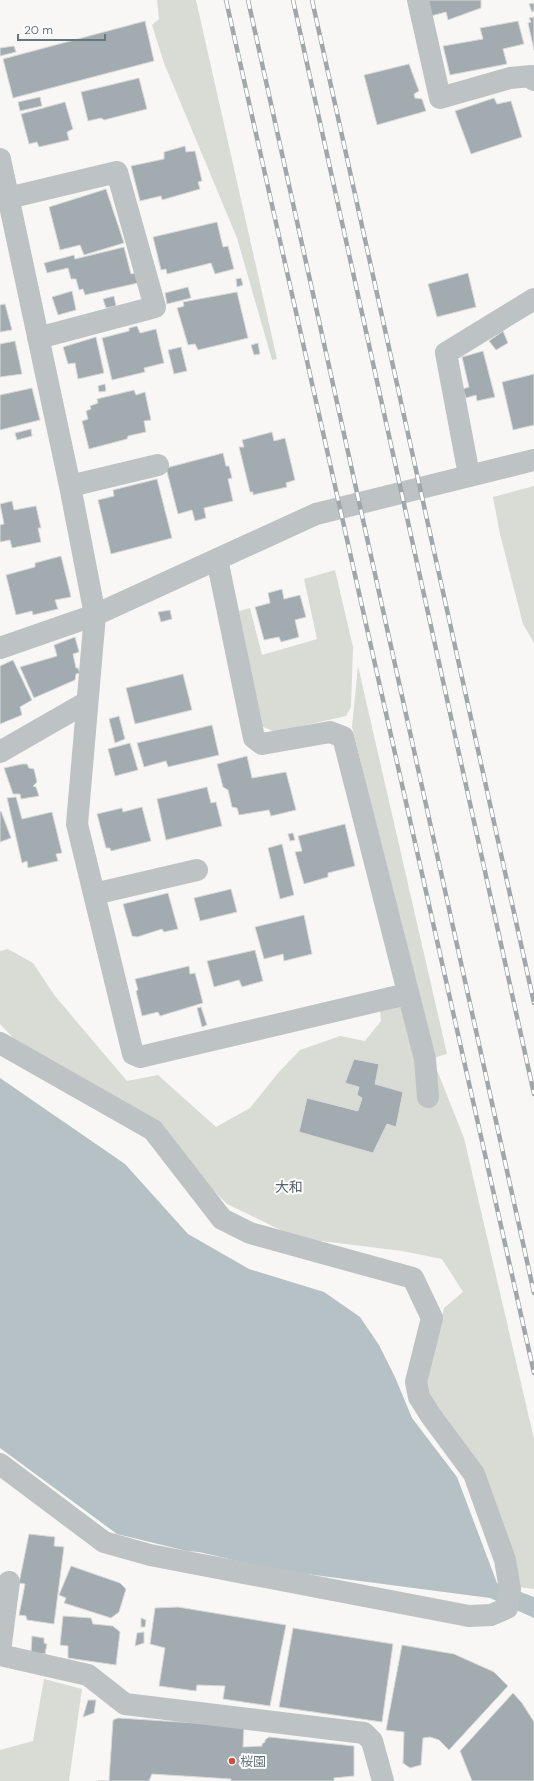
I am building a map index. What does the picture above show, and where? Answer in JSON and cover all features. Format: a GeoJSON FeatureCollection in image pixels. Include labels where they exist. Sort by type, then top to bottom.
{"type":"FeatureCollection","features":[{"type":"Feature","properties":{"kind":"street"},"geometry":{"type":"LineString","coordinates":[[418,0],[440,98],[510,78],[531,76],[534,80]]}},
{"type":"Feature","properties":{"kind":"street"},"geometry":{"type":"LineString","coordinates":[[0,159],[70,486],[95,615],[77,824],[133,1054],[140,1057],[408,994]]}},
{"type":"Feature","properties":{"kind":"street"},"geometry":{"type":"LineString","coordinates":[[8,198],[117,172],[155,307],[38,338]]}},
{"type":"Feature","properties":{"kind":"street"},"geometry":{"type":"LineString","coordinates":[[469,475],[446,353],[534,300]]}},
{"type":"Feature","properties":{"kind":"street"},"geometry":{"type":"LineString","coordinates":[[0,648],[95,615],[316,514],[534,460]]}},
{"type":"Feature","properties":{"kind":"street"},"geometry":{"type":"LineString","coordinates":[[70,486],[158,465]]}},
{"type":"Feature","properties":{"kind":"street"},"geometry":{"type":"LineString","coordinates":[[217,559],[254,738],[262,744],[330,732],[343,736],[425,1059],[428,1097]]}},
{"type":"Feature","properties":{"kind":"street"},"geometry":{"type":"LineString","coordinates":[[0,752],[87,702]]}},
{"type":"Feature","properties":{"kind":"street"},"geometry":{"type":"LineString","coordinates":[[94,894],[196,870]]}},
{"type":"Feature","properties":{"kind":"street"},"geometry":{"type":"LineString","coordinates":[[0,1043],[153,1130],[222,1219],[250,1234],[413,1278],[432,1318],[416,1382],[419,1397],[431,1416],[474,1474],[505,1560],[510,1589],[507,1608],[491,1615],[470,1616],[150,1555],[104,1542],[0,1464]]}},
{"type":"Feature","properties":{"kind":"street"},"geometry":{"type":"LineString","coordinates":[[0,1651],[9,1582]]}},
{"type":"Feature","properties":{"kind":"street"},"geometry":{"type":"LineString","coordinates":[[0,1655],[88,1675],[125,1704],[364,1733],[372,1741],[383,1781]]}},
{"type":"Feature","properties":{"kind":"shaded area"},"geometry":{"type":"Polygon","coordinates":[[[157,0],[196,0],[277,359],[272,360],[237,238],[164,63],[152,25],[159,19],[157,0]]]}},
{"type":"Feature","properties":{"kind":"shaded area"},"geometry":{"type":"Polygon","coordinates":[[[534,486],[534,643],[523,624],[500,534],[493,497],[534,486]]]}},
{"type":"Feature","properties":{"kind":"shaded area"},"geometry":{"type":"Polygon","coordinates":[[[335,570],[353,647],[351,707],[346,716],[275,732],[261,726],[239,611],[250,608],[262,655],[317,639],[304,579],[335,570]]]}},
{"type":"Feature","properties":{"kind":"shaded area"},"geometry":{"type":"Polygon","coordinates":[[[358,666],[447,1054],[433,1058],[352,727],[358,666]]]}},
{"type":"Feature","properties":{"kind":"shaded area"},"geometry":{"type":"Polygon","coordinates":[[[8,949],[33,963],[55,996],[127,1081],[158,1075],[216,1127],[250,1108],[278,1073],[300,1050],[340,1036],[365,1041],[381,1021],[380,1010],[401,1005],[437,1070],[464,1138],[534,1439],[534,1589],[518,1587],[427,1396],[425,1384],[444,1308],[463,1292],[442,1259],[402,1251],[297,1238],[227,1204],[183,1160],[19,1044],[0,1024],[0,951],[8,949]]]}},
{"type":"Feature","properties":{"kind":"shaded area"},"geometry":{"type":"Polygon","coordinates":[[[0,1078],[125,1164],[188,1234],[249,1269],[324,1292],[360,1317],[379,1345],[395,1377],[412,1418],[457,1477],[497,1583],[534,1597],[534,1618],[490,1598],[276,1570],[117,1534],[0,1448],[0,1078]]]}},
{"type":"Feature","properties":{"kind":"shaded area"},"geometry":{"type":"Polygon","coordinates":[[[44,1679],[82,1689],[69,1781],[0,1781],[0,1750],[33,1741],[44,1679]]]}},
{"type":"Feature","properties":{"kind":"building"},"geometry":{"type":"Polygon","coordinates":[[[427,0],[481,0],[481,8],[448,20],[446,12],[431,16],[427,0]]]}},
{"type":"Feature","properties":{"kind":"building"},"geometry":{"type":"Polygon","coordinates":[[[534,3],[534,11],[532,12],[529,4],[534,3]]]}},
{"type":"Feature","properties":{"kind":"building"},"geometry":{"type":"Polygon","coordinates":[[[534,17],[534,50],[528,23],[531,22],[529,18],[534,17]]]}},
{"type":"Feature","properties":{"kind":"building"},"geometry":{"type":"Polygon","coordinates":[[[145,21],[154,61],[13,98],[3,59],[145,21]]]}},
{"type":"Feature","properties":{"kind":"building"},"geometry":{"type":"Polygon","coordinates":[[[518,21],[524,44],[503,49],[507,64],[450,75],[443,46],[483,39],[480,28],[518,21]]]}},
{"type":"Feature","properties":{"kind":"building"},"geometry":{"type":"Polygon","coordinates":[[[14,46],[16,52],[0,56],[0,48],[14,46]]]}},
{"type":"Feature","properties":{"kind":"building"},"geometry":{"type":"Polygon","coordinates":[[[409,64],[419,91],[414,94],[415,98],[422,99],[426,111],[377,125],[364,75],[409,64]]]}},
{"type":"Feature","properties":{"kind":"building"},"geometry":{"type":"Polygon","coordinates":[[[139,78],[147,109],[104,120],[101,118],[88,121],[81,92],[139,78]]]}},
{"type":"Feature","properties":{"kind":"building"},"geometry":{"type":"Polygon","coordinates":[[[40,97],[42,106],[20,111],[18,102],[40,97]]]}},
{"type":"Feature","properties":{"kind":"building"},"geometry":{"type":"Polygon","coordinates":[[[494,98],[497,104],[511,101],[522,137],[471,154],[455,111],[494,98]]]}},
{"type":"Feature","properties":{"kind":"building"},"geometry":{"type":"Polygon","coordinates":[[[65,102],[73,129],[67,132],[69,140],[39,147],[37,142],[29,144],[21,114],[65,102]]]}},
{"type":"Feature","properties":{"kind":"building"},"geometry":{"type":"Polygon","coordinates":[[[185,146],[186,152],[195,151],[202,181],[198,182],[200,189],[162,200],[161,196],[140,201],[131,166],[164,159],[164,152],[185,146]]]}},
{"type":"Feature","properties":{"kind":"building"},"geometry":{"type":"Polygon","coordinates":[[[106,189],[124,243],[84,255],[80,245],[60,250],[49,207],[106,189]]]}},
{"type":"Feature","properties":{"kind":"building"},"geometry":{"type":"Polygon","coordinates":[[[217,222],[223,247],[228,246],[234,269],[215,274],[211,263],[167,274],[166,269],[161,270],[153,237],[217,222]]]}},
{"type":"Feature","properties":{"kind":"building"},"geometry":{"type":"Polygon","coordinates":[[[124,247],[131,274],[135,273],[138,283],[85,295],[83,289],[79,290],[76,279],[71,279],[68,268],[47,273],[44,263],[74,255],[75,259],[124,247]]]}},
{"type":"Feature","properties":{"kind":"building"},"geometry":{"type":"Polygon","coordinates":[[[468,273],[476,307],[437,317],[428,284],[468,273]]]}},
{"type":"Feature","properties":{"kind":"building"},"geometry":{"type":"Polygon","coordinates":[[[241,278],[243,285],[237,287],[236,279],[241,278]]]}},
{"type":"Feature","properties":{"kind":"building"},"geometry":{"type":"Polygon","coordinates":[[[188,287],[191,298],[167,304],[165,293],[188,287]]]}},
{"type":"Feature","properties":{"kind":"building"},"geometry":{"type":"Polygon","coordinates":[[[72,291],[76,310],[58,315],[52,297],[72,291]]]}},
{"type":"Feature","properties":{"kind":"building"},"geometry":{"type":"Polygon","coordinates":[[[237,292],[248,338],[198,350],[195,344],[188,345],[177,308],[184,306],[183,302],[237,292]]]}},
{"type":"Feature","properties":{"kind":"building"},"geometry":{"type":"Polygon","coordinates":[[[114,296],[116,306],[106,308],[103,299],[114,296]]]}},
{"type":"Feature","properties":{"kind":"building"},"geometry":{"type":"Polygon","coordinates":[[[5,304],[12,330],[0,332],[0,305],[5,304]]]}},
{"type":"Feature","properties":{"kind":"building"},"geometry":{"type":"Polygon","coordinates":[[[137,326],[140,333],[156,329],[164,363],[144,368],[145,372],[112,380],[102,338],[129,331],[129,328],[137,326]]]}},
{"type":"Feature","properties":{"kind":"building"},"geometry":{"type":"Polygon","coordinates":[[[503,331],[508,343],[496,350],[489,341],[503,331]]]}},
{"type":"Feature","properties":{"kind":"building"},"geometry":{"type":"Polygon","coordinates":[[[96,337],[104,373],[78,379],[75,363],[68,364],[63,347],[96,337]]]}},
{"type":"Feature","properties":{"kind":"building"},"geometry":{"type":"Polygon","coordinates":[[[15,341],[22,374],[0,377],[0,344],[15,341]]]}},
{"type":"Feature","properties":{"kind":"building"},"geometry":{"type":"Polygon","coordinates":[[[258,343],[260,354],[254,355],[251,345],[258,343]]]}},
{"type":"Feature","properties":{"kind":"building"},"geometry":{"type":"Polygon","coordinates":[[[181,347],[187,371],[174,374],[168,350],[181,347]]]}},
{"type":"Feature","properties":{"kind":"building"},"geometry":{"type":"Polygon","coordinates":[[[483,351],[495,397],[477,401],[476,395],[466,398],[463,389],[469,387],[462,357],[483,351]]]}},
{"type":"Feature","properties":{"kind":"building"},"geometry":{"type":"Polygon","coordinates":[[[534,374],[534,425],[513,430],[502,382],[534,374]]]}},
{"type":"Feature","properties":{"kind":"building"},"geometry":{"type":"Polygon","coordinates":[[[105,384],[106,391],[99,392],[98,386],[105,384]]]}},
{"type":"Feature","properties":{"kind":"building"},"geometry":{"type":"Polygon","coordinates":[[[32,388],[40,420],[0,430],[0,395],[32,388]]]}},
{"type":"Feature","properties":{"kind":"building"},"geometry":{"type":"Polygon","coordinates":[[[134,390],[136,395],[145,392],[151,420],[144,421],[146,432],[128,436],[127,439],[89,449],[82,421],[88,419],[86,411],[91,409],[90,406],[98,403],[97,399],[134,390]]]}},
{"type":"Feature","properties":{"kind":"building"},"geometry":{"type":"Polygon","coordinates":[[[31,429],[32,436],[17,440],[15,433],[31,429]]]}},
{"type":"Feature","properties":{"kind":"building"},"geometry":{"type":"Polygon","coordinates":[[[272,432],[274,441],[285,438],[295,480],[286,483],[287,487],[253,495],[253,492],[250,492],[239,447],[244,447],[242,440],[272,432]]]}},
{"type":"Feature","properties":{"kind":"building"},"geometry":{"type":"Polygon","coordinates":[[[223,453],[226,466],[229,466],[232,478],[228,479],[233,501],[204,508],[206,518],[195,521],[192,510],[178,514],[166,468],[223,453]]]}},
{"type":"Feature","properties":{"kind":"building"},"geometry":{"type":"Polygon","coordinates":[[[157,479],[172,538],[111,554],[98,500],[114,496],[113,490],[157,479]]]}},
{"type":"Feature","properties":{"kind":"building"},"geometry":{"type":"Polygon","coordinates":[[[12,501],[14,510],[36,506],[41,528],[38,528],[41,542],[12,548],[10,540],[0,542],[0,525],[4,524],[0,504],[12,501]]]}},
{"type":"Feature","properties":{"kind":"building"},"geometry":{"type":"Polygon","coordinates":[[[61,556],[71,597],[55,600],[58,609],[33,615],[32,611],[16,615],[6,575],[35,567],[35,563],[61,556]]]}},
{"type":"Feature","properties":{"kind":"building"},"geometry":{"type":"Polygon","coordinates":[[[282,589],[284,599],[300,595],[306,617],[295,620],[299,637],[281,642],[279,637],[264,640],[255,607],[270,603],[268,593],[282,589]]]}},
{"type":"Feature","properties":{"kind":"building"},"geometry":{"type":"Polygon","coordinates":[[[170,610],[172,619],[161,622],[158,612],[170,610]]]}},
{"type":"Feature","properties":{"kind":"building"},"geometry":{"type":"Polygon","coordinates":[[[75,637],[79,652],[73,654],[76,668],[78,668],[80,673],[76,674],[75,680],[34,698],[20,667],[57,656],[54,645],[75,637]]]}},
{"type":"Feature","properties":{"kind":"building"},"geometry":{"type":"Polygon","coordinates":[[[13,660],[32,700],[20,707],[22,715],[0,724],[0,666],[13,660]]]}},
{"type":"Feature","properties":{"kind":"building"},"geometry":{"type":"Polygon","coordinates":[[[183,674],[192,710],[135,724],[126,688],[183,674]]]}},
{"type":"Feature","properties":{"kind":"building"},"geometry":{"type":"Polygon","coordinates":[[[119,716],[125,739],[115,743],[109,719],[119,716]]]}},
{"type":"Feature","properties":{"kind":"building"},"geometry":{"type":"Polygon","coordinates":[[[212,725],[219,755],[168,767],[166,761],[144,767],[137,743],[212,725]]]}},
{"type":"Feature","properties":{"kind":"building"},"geometry":{"type":"Polygon","coordinates":[[[130,743],[138,770],[115,776],[108,749],[130,743]]]}},
{"type":"Feature","properties":{"kind":"building"},"geometry":{"type":"Polygon","coordinates":[[[247,756],[252,778],[286,772],[296,810],[271,816],[269,810],[239,815],[237,808],[232,807],[228,790],[223,787],[217,764],[247,756]]]}},
{"type":"Feature","properties":{"kind":"building"},"geometry":{"type":"Polygon","coordinates":[[[27,764],[29,768],[34,769],[37,782],[33,786],[36,787],[39,796],[21,799],[20,794],[13,794],[4,768],[27,764]]]}},
{"type":"Feature","properties":{"kind":"building"},"geometry":{"type":"Polygon","coordinates":[[[207,787],[211,803],[216,802],[222,826],[166,840],[157,799],[207,787]]]}},
{"type":"Feature","properties":{"kind":"building"},"geometry":{"type":"Polygon","coordinates":[[[16,797],[22,819],[52,812],[62,853],[56,854],[58,861],[28,868],[27,861],[22,863],[7,798],[16,797]]]}},
{"type":"Feature","properties":{"kind":"building"},"geometry":{"type":"Polygon","coordinates":[[[142,807],[151,841],[111,851],[110,848],[106,848],[97,814],[122,808],[123,812],[142,807]]]}},
{"type":"Feature","properties":{"kind":"building"},"geometry":{"type":"Polygon","coordinates":[[[1,811],[11,838],[0,842],[0,812],[1,811]]]}},
{"type":"Feature","properties":{"kind":"building"},"geometry":{"type":"Polygon","coordinates":[[[345,824],[355,866],[328,873],[328,877],[304,884],[295,852],[302,851],[298,836],[345,824]]]}},
{"type":"Feature","properties":{"kind":"building"},"geometry":{"type":"Polygon","coordinates":[[[293,833],[295,840],[290,841],[288,834],[293,833]]]}},
{"type":"Feature","properties":{"kind":"building"},"geometry":{"type":"Polygon","coordinates":[[[282,844],[294,895],[280,899],[268,848],[282,844]]]}},
{"type":"Feature","properties":{"kind":"building"},"geometry":{"type":"Polygon","coordinates":[[[231,889],[237,912],[200,921],[194,898],[231,889]]]}},
{"type":"Feature","properties":{"kind":"building"},"geometry":{"type":"Polygon","coordinates":[[[168,893],[178,929],[164,932],[162,929],[137,937],[132,936],[123,904],[168,893]]]}},
{"type":"Feature","properties":{"kind":"building"},"geometry":{"type":"Polygon","coordinates":[[[304,915],[312,954],[284,961],[283,954],[264,959],[255,927],[304,915]]]}},
{"type":"Feature","properties":{"kind":"building"},"geometry":{"type":"Polygon","coordinates":[[[255,950],[263,981],[242,987],[239,980],[214,987],[207,961],[255,950]]]}},
{"type":"Feature","properties":{"kind":"building"},"geometry":{"type":"Polygon","coordinates":[[[189,966],[190,974],[195,973],[203,1003],[160,1016],[158,1012],[142,1016],[136,991],[138,990],[135,979],[189,966]]]}},
{"type":"Feature","properties":{"kind":"building"},"geometry":{"type":"Polygon","coordinates":[[[201,1007],[207,1025],[202,1027],[197,1008],[201,1007]]]}},
{"type":"Feature","properties":{"kind":"building"},"geometry":{"type":"Polygon","coordinates":[[[354,1059],[379,1064],[375,1084],[403,1092],[396,1127],[387,1124],[373,1153],[299,1132],[307,1098],[358,1111],[362,1098],[357,1095],[359,1087],[345,1083],[354,1059]]]}},
{"type":"Feature","properties":{"kind":"building"},"geometry":{"type":"Polygon","coordinates":[[[29,1534],[55,1537],[54,1546],[64,1547],[54,1624],[27,1620],[26,1616],[19,1615],[25,1584],[19,1583],[29,1534]]]}},
{"type":"Feature","properties":{"kind":"building"},"geometry":{"type":"Polygon","coordinates":[[[71,1566],[120,1583],[126,1589],[119,1612],[111,1618],[64,1603],[66,1598],[59,1595],[71,1566]]]}},
{"type":"Feature","properties":{"kind":"building"},"geometry":{"type":"Polygon","coordinates":[[[178,1607],[286,1625],[270,1706],[223,1699],[225,1686],[197,1685],[196,1691],[159,1686],[165,1648],[150,1644],[155,1608],[178,1607]]]}},
{"type":"Feature","properties":{"kind":"building"},"geometry":{"type":"Polygon","coordinates":[[[63,1616],[91,1618],[93,1624],[113,1626],[120,1632],[116,1665],[68,1658],[68,1646],[60,1645],[63,1616]]]}},
{"type":"Feature","properties":{"kind":"building"},"geometry":{"type":"Polygon","coordinates":[[[141,1618],[146,1620],[145,1627],[141,1627],[141,1618]]]}},
{"type":"Feature","properties":{"kind":"building"},"geometry":{"type":"Polygon","coordinates":[[[293,1628],[393,1644],[382,1722],[279,1707],[293,1628]]]}},
{"type":"Feature","properties":{"kind":"building"},"geometry":{"type":"Polygon","coordinates":[[[144,1632],[144,1643],[135,1646],[137,1633],[144,1632]]]}},
{"type":"Feature","properties":{"kind":"building"},"geometry":{"type":"Polygon","coordinates":[[[32,1636],[44,1638],[44,1643],[47,1644],[45,1654],[31,1653],[32,1636]]]}},
{"type":"Feature","properties":{"kind":"building"},"geometry":{"type":"Polygon","coordinates":[[[402,1645],[454,1654],[494,1672],[508,1686],[449,1750],[439,1740],[430,1737],[423,1738],[421,1765],[410,1768],[403,1763],[404,1732],[386,1730],[402,1645]]]}},
{"type":"Feature","properties":{"kind":"building"},"geometry":{"type":"Polygon","coordinates":[[[513,1693],[522,1703],[534,1722],[534,1781],[472,1781],[460,1751],[513,1693]]]}},
{"type":"Feature","properties":{"kind":"building"},"geometry":{"type":"Polygon","coordinates":[[[88,1700],[96,1700],[94,1713],[83,1717],[88,1700]]]}},
{"type":"Feature","properties":{"kind":"building","name":"桜園"},"geometry":{"type":"Polygon","coordinates":[[[118,1718],[244,1726],[243,1747],[262,1746],[265,1740],[269,1737],[354,1746],[354,1776],[334,1778],[334,1781],[231,1781],[231,1779],[152,1774],[149,1781],[109,1781],[113,1720],[118,1718]]]}},
{"type":"Feature","properties":{"kind":"railway"},"geometry":{"type":"LineString","coordinates":[[226,0],[534,1373]]}},
{"type":"Feature","properties":{"kind":"railway"},"geometry":{"type":"LineString","coordinates":[[248,0],[534,1293]]}},
{"type":"Feature","properties":{"kind":"railway"},"geometry":{"type":"LineString","coordinates":[[293,0],[534,1094]]}},
{"type":"Feature","properties":{"kind":"railway"},"geometry":{"type":"LineString","coordinates":[[312,0],[534,1003]]}},
{"type":"Feature","properties":{"kind":"place","name":"桜園"},"geometry":{"type":"Point","coordinates":[232,1761]}},
{"type":"Feature","properties":{"kind":"district","name":"大和"},"geometry":{"type":"Point","coordinates":[289,1187]}}]}
